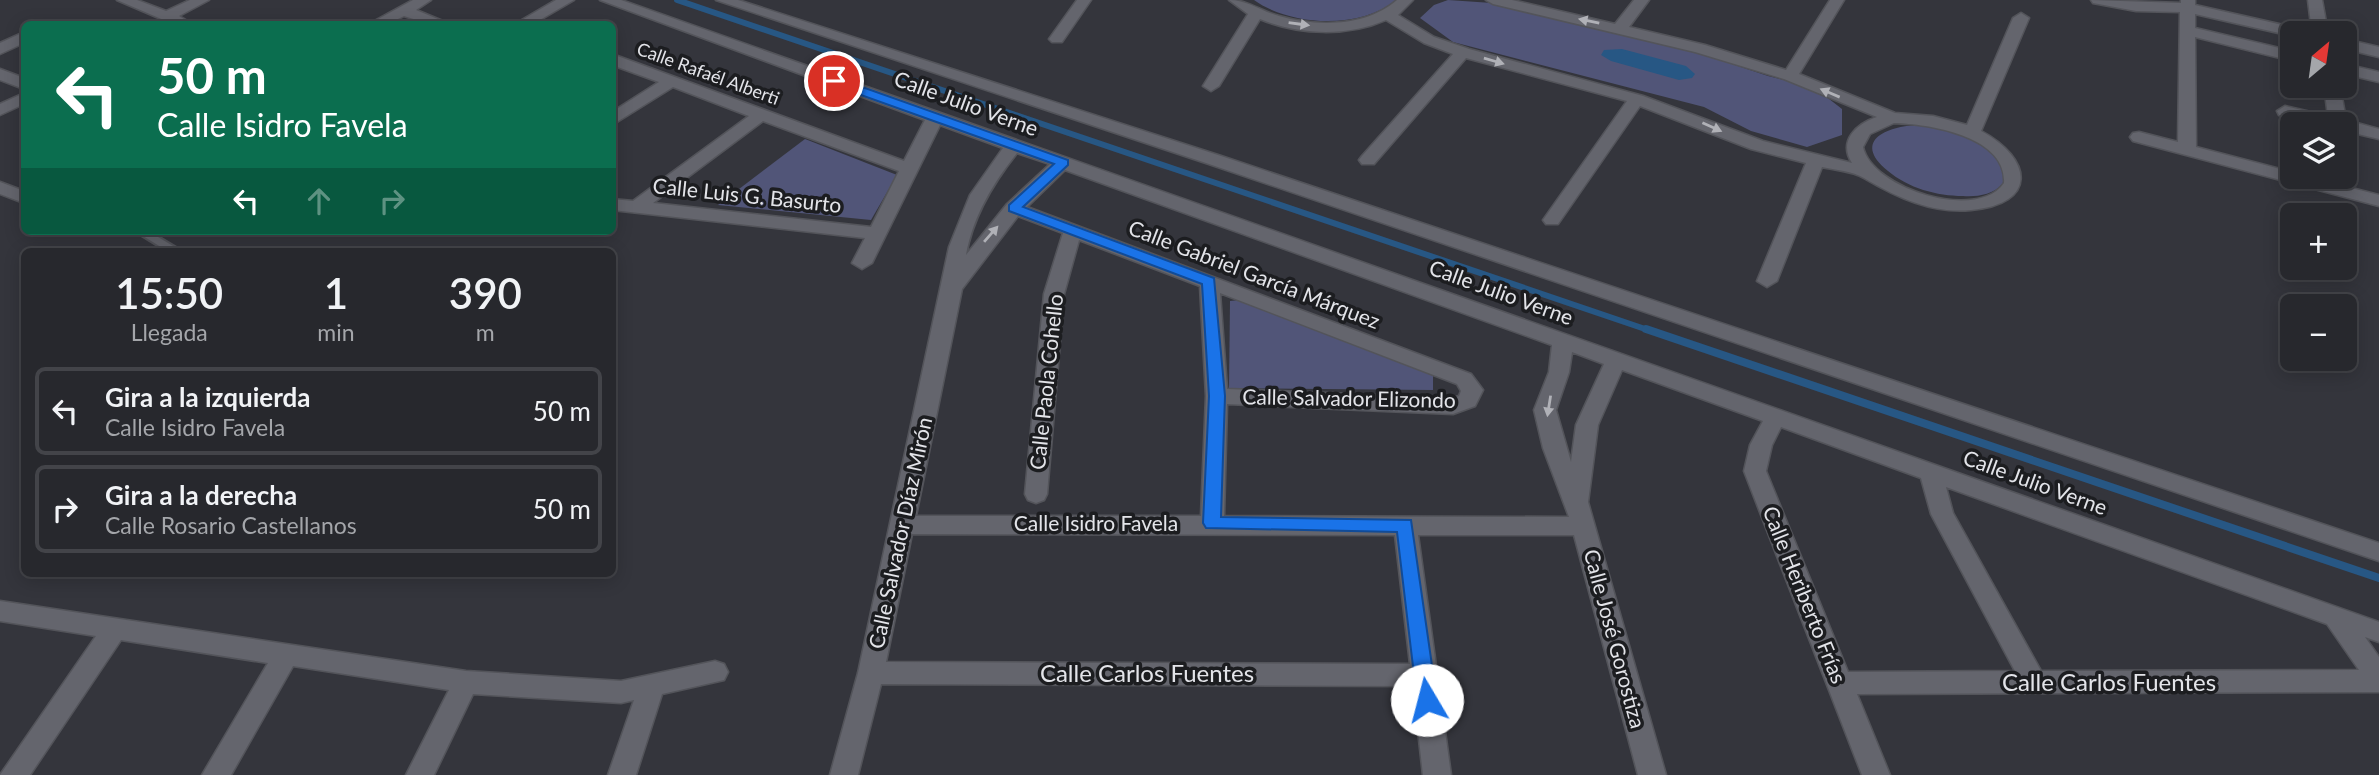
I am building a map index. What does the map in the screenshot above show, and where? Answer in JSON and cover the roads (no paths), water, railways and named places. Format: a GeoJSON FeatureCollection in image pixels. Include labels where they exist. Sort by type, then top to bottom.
{"type":"FeatureCollection","features":[{"type":"Feature","properties":{"kind":"street"},"geometry":{"type":"LineString","coordinates":[[124,0],[176,21]]}},
{"type":"Feature","properties":{"kind":"street"},"geometry":{"type":"LineString","coordinates":[[165,17],[202,0]]}},
{"type":"Feature","properties":{"kind":"street"},"geometry":{"type":"LineString","coordinates":[[383,21],[424,0]]}},
{"type":"Feature","properties":{"kind":"street"},"geometry":{"type":"LineString","coordinates":[[528,21],[567,0]]}},
{"type":"Feature","properties":{"kind":"street","name":"Calle Julio Verne"},"geometry":{"type":"LineString","coordinates":[[607,0],[1930,469],[2379,632]]}},
{"type":"Feature","properties":{"kind":"street","name":"Calle Julio Verne"},"geometry":{"type":"LineString","coordinates":[[723,0],[1215,160],[2379,552]]}},
{"type":"Feature","properties":{"kind":"street"},"geometry":{"type":"LineString","coordinates":[[1057,39],[1084,0]]}},
{"type":"Feature","properties":{"kind":"street"},"geometry":{"type":"LineString","coordinates":[[1236,0],[1256,13],[1288,23],[1324,27],[1369,21],[1388,15],[1406,0]]}},
{"type":"Feature","properties":{"kind":"street"},"geometry":{"type":"LineString","coordinates":[[1493,0],[1699,48],[1790,76],[1893,118]]}},
{"type":"Feature","properties":{"kind":"street"},"geometry":{"type":"LineString","coordinates":[[1620,28],[1642,0]]}},
{"type":"Feature","properties":{"kind":"street"},"geometry":{"type":"LineString","coordinates":[[1790,76],[1837,0]]}},
{"type":"Feature","properties":{"kind":"street"},"geometry":{"type":"LineString","coordinates":[[2098,0],[2136,7],[2188,4],[2280,28]]}},
{"type":"Feature","properties":{"kind":"street"},"geometry":{"type":"LineString","coordinates":[[2315,0],[2318,21]]}},
{"type":"Feature","properties":{"kind":"street"},"geometry":{"type":"LineString","coordinates":[[2187,150],[2188,4]]}},
{"type":"Feature","properties":{"kind":"street"},"geometry":{"type":"LineString","coordinates":[[404,11],[433,21]]}},
{"type":"Feature","properties":{"kind":"street"},"geometry":{"type":"LineString","coordinates":[[1211,86],[1256,13]]}},
{"type":"Feature","properties":{"kind":"street"},"geometry":{"type":"LineString","coordinates":[[1388,15],[1429,40],[1463,52],[1637,99],[1757,145],[1869,173]]}},
{"type":"Feature","properties":{"kind":"street"},"geometry":{"type":"LineString","coordinates":[[1972,133],[2021,18]]}},
{"type":"Feature","properties":{"kind":"street"},"geometry":{"type":"LineString","coordinates":[[2188,31],[2280,53]]}},
{"type":"Feature","properties":{"kind":"street"},"geometry":{"type":"LineString","coordinates":[[0,49],[21,38]]}},
{"type":"Feature","properties":{"kind":"street"},"geometry":{"type":"LineString","coordinates":[[2357,47],[2379,52]]}},
{"type":"Feature","properties":{"kind":"street"},"geometry":{"type":"LineString","coordinates":[[1368,160],[1463,52]]}},
{"type":"Feature","properties":{"kind":"street","name":"Calle Rafaél Alberti"},"geometry":{"type":"LineString","coordinates":[[616,60],[909,169]]}},
{"type":"Feature","properties":{"kind":"street"},"geometry":{"type":"LineString","coordinates":[[2357,72],[2379,77]]}},
{"type":"Feature","properties":{"kind":"street"},"geometry":{"type":"LineString","coordinates":[[0,74],[21,84]]}},
{"type":"Feature","properties":{"kind":"street"},"geometry":{"type":"LineString","coordinates":[[616,117],[673,81]]}},
{"type":"Feature","properties":{"kind":"street"},"geometry":{"type":"LineString","coordinates":[[1552,220],[1637,99]]}},
{"type":"Feature","properties":{"kind":"street"},"geometry":{"type":"LineString","coordinates":[[0,110],[21,100]]}},
{"type":"Feature","properties":{"kind":"street"},"geometry":{"type":"LineString","coordinates":[[2285,111],[2289,112]]}},
{"type":"Feature","properties":{"kind":"street"},"geometry":{"type":"LineString","coordinates":[[636,206],[762,114]]}},
{"type":"Feature","properties":{"kind":"street"},"geometry":{"type":"LineString","coordinates":[[862,263],[935,117]]}},
{"type":"Feature","properties":{"kind":"street"},"geometry":{"type":"LineString","coordinates":[[1893,118],[1932,120],[1972,133],[2007,159],[2014,173],[2013,186],[2004,196],[1987,203],[1938,203],[1887,186],[1869,173],[1856,158],[1853,143],[1859,131],[1873,122],[1893,118]]}},
{"type":"Feature","properties":{"kind":"street"},"geometry":{"type":"LineString","coordinates":[[2357,128],[2379,134]]}},
{"type":"Feature","properties":{"kind":"street"},"geometry":{"type":"LineString","coordinates":[[2139,137],[2379,201]]}},
{"type":"Feature","properties":{"kind":"street","name":"Calle Salvador Díaz Mirón"},"geometry":{"type":"LineString","coordinates":[[844,775],[871,673],[903,525],[951,289],[954,253],[963,224],[982,187],[1014,145]]}},
{"type":"Feature","properties":{"kind":"street"},"geometry":{"type":"LineString","coordinates":[[1767,281],[1817,158]]}},
{"type":"Feature","properties":{"kind":"street","name":"Calle Salvador Díaz Mirón"},"geometry":{"type":"LineString","coordinates":[[951,289],[980,246],[1013,208],[1063,162]]}},
{"type":"Feature","properties":{"kind":"street"},"geometry":{"type":"LineString","coordinates":[[0,187],[21,197]]}},
{"type":"Feature","properties":{"kind":"street","name":"Calle Luis G. Basurto"},"geometry":{"type":"LineString","coordinates":[[616,204],[877,233]]}},
{"type":"Feature","properties":{"kind":"street","name":"Calle Gabriel García Márquez"},"geometry":{"type":"LineString","coordinates":[[1013,208],[1464,379],[1472,390]]}},
{"type":"Feature","properties":{"kind":"street","name":"Calle Paola Cohello"},"geometry":{"type":"LineString","coordinates":[[1036,494],[1054,294],[1073,230]]}},
{"type":"Feature","properties":{"kind":"street"},"geometry":{"type":"LineString","coordinates":[[1209,282],[1217,396],[1212,523]]}},
{"type":"Feature","properties":{"kind":"street","name":"Calle José Gorostiza"},"geometry":{"type":"LineString","coordinates":[[1563,340],[1559,372],[1545,410],[1554,448],[1580,514],[1652,775]]}},
{"type":"Feature","properties":{"kind":"street","name":"Calle José Gorostiza"},"geometry":{"type":"LineString","coordinates":[[1580,514],[1587,425],[1618,359]]}},
{"type":"Feature","properties":{"kind":"street","name":"Calle Salvador Elizondo"},"geometry":{"type":"LineString","coordinates":[[1217,396],[1453,406],[1468,401],[1472,390]]}},
{"type":"Feature","properties":{"kind":"street","name":"Calle Heriberto Frías"},"geometry":{"type":"LineString","coordinates":[[1777,415],[1761,445],[1755,471],[1876,775]]}},
{"type":"Feature","properties":{"kind":"street"},"geometry":{"type":"LineString","coordinates":[[1930,469],[1942,514],[2035,684]]}},
{"type":"Feature","properties":{"kind":"street","name":"Calle Isidro Favela"},"geometry":{"type":"LineString","coordinates":[[903,525],[1405,525],[1580,514]]}},
{"type":"Feature","properties":{"kind":"street"},"geometry":{"type":"LineString","coordinates":[[1405,525],[1437,775]]}},
{"type":"Feature","properties":{"kind":"street"},"geometry":{"type":"LineString","coordinates":[[0,611],[466,682],[621,692],[715,672]]}},
{"type":"Feature","properties":{"kind":"street"},"geometry":{"type":"LineString","coordinates":[[2335,616],[2379,679]]}},
{"type":"Feature","properties":{"kind":"street"},"geometry":{"type":"LineString","coordinates":[[14,775],[115,629]]}},
{"type":"Feature","properties":{"kind":"street"},"geometry":{"type":"LineString","coordinates":[[215,775],[286,656]]}},
{"type":"Feature","properties":{"kind":"street","name":"Calle Carlos Fuentes"},"geometry":{"type":"LineString","coordinates":[[871,673],[1424,675]]}},
{"type":"Feature","properties":{"kind":"street","name":"Calle Carlos Fuentes"},"geometry":{"type":"LineString","coordinates":[[1839,683],[2035,684],[2379,679]]}},
{"type":"Feature","properties":{"kind":"street"},"geometry":{"type":"LineString","coordinates":[[420,775],[466,682]]}},
{"type":"Feature","properties":{"kind":"street"},"geometry":{"type":"LineString","coordinates":[[622,775],[652,685]]}},
{"type":"Feature","properties":{"kind":"lane"},"geometry":{"type":"LineString","coordinates":[[147,235],[170,248]]}},
{"type":"Feature","properties":{"kind":"waterway"},"geometry":{"type":"LineString","coordinates":[[677,0],[1651,331]]}},
{"type":"Feature","properties":{"kind":"waterway"},"geometry":{"type":"LineString","coordinates":[[1646,329],[2379,578]]}}]}
